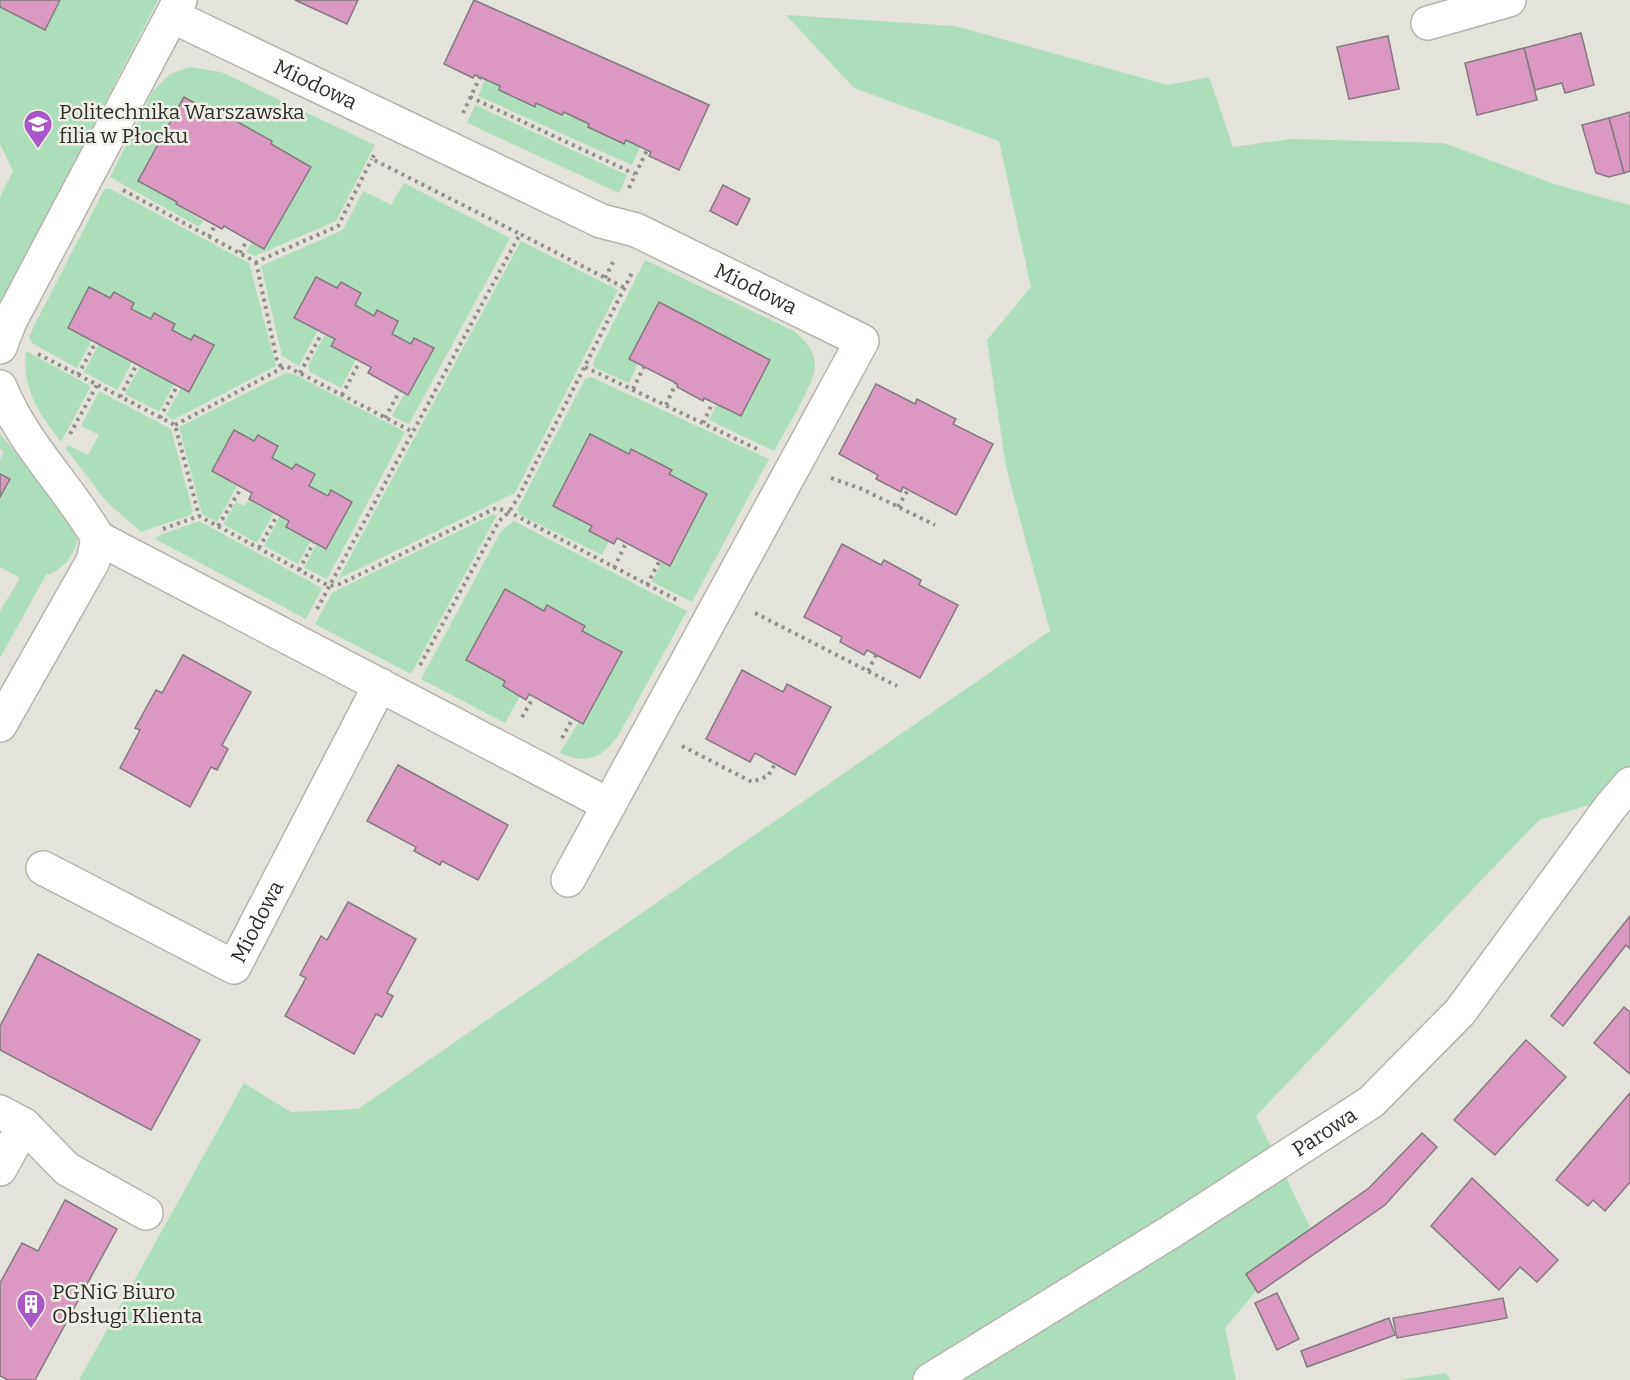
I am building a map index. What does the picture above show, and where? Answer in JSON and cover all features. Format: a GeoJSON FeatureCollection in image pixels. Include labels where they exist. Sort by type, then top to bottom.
{"type":"FeatureCollection","features":[{"type":"Feature","properties":{"kind":"street"},"geometry":{"type":"LineString","coordinates":[[1428,23],[1509,0]]}},
{"type":"Feature","properties":{"kind":"street","name":"Miodowa"},"geometry":{"type":"LineString","coordinates":[[15,348],[10,321],[176,8],[601,221],[636,230],[647,246],[862,341],[780,459],[722,597],[568,880]]}},
{"type":"Feature","properties":{"kind":"street"},"geometry":{"type":"LineString","coordinates":[[0,387],[9,409],[29,441],[81,509],[98,538],[609,805]]}},
{"type":"Feature","properties":{"kind":"street"},"geometry":{"type":"LineString","coordinates":[[0,724],[93,561],[98,538]]}},
{"type":"Feature","properties":{"kind":"street","name":"Miodowa"},"geometry":{"type":"LineString","coordinates":[[43,868],[234,967],[391,691]]}},
{"type":"Feature","properties":{"kind":"street","name":"Parowa"},"geometry":{"type":"LineString","coordinates":[[930,1380],[1172,1231],[1371,1102],[1461,1012],[1611,806],[1630,784]]}},
{"type":"Feature","properties":{"kind":"street"},"geometry":{"type":"LineString","coordinates":[[0,1169],[12,1119],[67,1169],[146,1213]]}},
{"type":"Feature","properties":{"kind":"path"},"geometry":{"type":"LineString","coordinates":[[462,115],[480,77]]}},
{"type":"Feature","properties":{"kind":"path"},"geometry":{"type":"LineString","coordinates":[[470,97],[635,174]]}},
{"type":"Feature","properties":{"kind":"path"},"geometry":{"type":"LineString","coordinates":[[256,262],[338,226],[377,150]]}},
{"type":"Feature","properties":{"kind":"path"},"geometry":{"type":"LineString","coordinates":[[372,159],[625,288]]}},
{"type":"Feature","properties":{"kind":"path"},"geometry":{"type":"LineString","coordinates":[[113,185],[256,262],[277,361],[282,368]]}},
{"type":"Feature","properties":{"kind":"path"},"geometry":{"type":"LineString","coordinates":[[209,237],[215,225]]}},
{"type":"Feature","properties":{"kind":"path"},"geometry":{"type":"LineString","coordinates":[[297,642],[520,234]]}},
{"type":"Feature","properties":{"kind":"path"},"geometry":{"type":"LineString","coordinates":[[240,252],[248,240]]}},
{"type":"Feature","properties":{"kind":"path"},"geometry":{"type":"LineString","coordinates":[[391,691],[499,521],[509,512],[647,246],[622,244],[605,278]]}},
{"type":"Feature","properties":{"kind":"path"},"geometry":{"type":"LineString","coordinates":[[300,373],[322,333]]}},
{"type":"Feature","properties":{"kind":"path"},"geometry":{"type":"LineString","coordinates":[[78,375],[96,342]]}},
{"type":"Feature","properties":{"kind":"path"},"geometry":{"type":"LineString","coordinates":[[15,348],[78,375],[175,425]]}},
{"type":"Feature","properties":{"kind":"path"},"geometry":{"type":"LineString","coordinates":[[342,395],[360,361]]}},
{"type":"Feature","properties":{"kind":"path"},"geometry":{"type":"LineString","coordinates":[[120,397],[136,364]]}},
{"type":"Feature","properties":{"kind":"path"},"geometry":{"type":"LineString","coordinates":[[175,425],[286,366],[413,432]]}},
{"type":"Feature","properties":{"kind":"path"},"geometry":{"type":"LineString","coordinates":[[585,367],[812,474],[862,489],[935,525]]}},
{"type":"Feature","properties":{"kind":"path"},"geometry":{"type":"LineString","coordinates":[[633,389],[644,367]]}},
{"type":"Feature","properties":{"kind":"path"},"geometry":{"type":"LineString","coordinates":[[666,405],[676,383]]}},
{"type":"Feature","properties":{"kind":"path"},"geometry":{"type":"LineString","coordinates":[[66,441],[97,385]]}},
{"type":"Feature","properties":{"kind":"path"},"geometry":{"type":"LineString","coordinates":[[160,418],[177,386]]}},
{"type":"Feature","properties":{"kind":"path"},"geometry":{"type":"LineString","coordinates":[[385,418],[400,390]]}},
{"type":"Feature","properties":{"kind":"path"},"geometry":{"type":"LineString","coordinates":[[703,423],[713,402]]}},
{"type":"Feature","properties":{"kind":"path"},"geometry":{"type":"LineString","coordinates":[[175,425],[199,516],[329,586],[340,584],[496,508],[509,512],[685,604]]}},
{"type":"Feature","properties":{"kind":"path"},"geometry":{"type":"LineString","coordinates":[[218,526],[242,487]]}},
{"type":"Feature","properties":{"kind":"path"},"geometry":{"type":"LineString","coordinates":[[898,507],[908,490]]}},
{"type":"Feature","properties":{"kind":"path"},"geometry":{"type":"LineString","coordinates":[[259,548],[278,514]]}},
{"type":"Feature","properties":{"kind":"path"},"geometry":{"type":"LineString","coordinates":[[161,530],[199,516]]}},
{"type":"Feature","properties":{"kind":"path"},"geometry":{"type":"LineString","coordinates":[[299,570],[314,542]]}},
{"type":"Feature","properties":{"kind":"path"},"geometry":{"type":"LineString","coordinates":[[614,568],[626,543]]}},
{"type":"Feature","properties":{"kind":"path"},"geometry":{"type":"LineString","coordinates":[[647,585],[660,560]]}},
{"type":"Feature","properties":{"kind":"path"},"geometry":{"type":"LineString","coordinates":[[722,597],[897,686]]}},
{"type":"Feature","properties":{"kind":"path"},"geometry":{"type":"LineString","coordinates":[[868,671],[876,655]]}},
{"type":"Feature","properties":{"kind":"path"},"geometry":{"type":"LineString","coordinates":[[650,730],[752,782],[768,776],[775,764]]}},
{"type":"Feature","properties":{"kind":"green space","name":"Politechnika Warszawska filia w Płocku"},"geometry":{"type":"Polygon","coordinates":[[[60,0],[158,0],[0,306],[0,197],[13,171],[0,144],[0,7],[44,30],[60,0]]]}},
{"type":"Feature","properties":{"kind":"green space"},"geometry":{"type":"Polygon","coordinates":[[[786,15],[955,26],[1168,85],[1209,77],[1233,147],[1291,139],[1444,143],[1557,185],[1630,205],[1630,793],[1539,820],[1256,1116],[1310,1227],[1225,1328],[1236,1380],[79,1380],[244,1083],[291,1112],[358,1109],[1050,631],[1006,467],[987,340],[1031,287],[999,141],[854,88],[786,15]]]}},
{"type":"Feature","properties":{"kind":"green space"},"geometry":{"type":"Polygon","coordinates":[[[190,67],[221,72],[375,145],[336,221],[255,256],[246,252],[252,242],[264,249],[310,167],[271,144],[272,141],[226,115],[176,204],[203,221],[199,227],[110,177],[153,91],[170,74],[190,67]]]}},
{"type":"Feature","properties":{"kind":"green space"},"geometry":{"type":"Polygon","coordinates":[[[485,80],[500,86],[499,90],[534,107],[536,103],[562,115],[564,112],[589,124],[588,127],[624,144],[626,140],[640,147],[632,165],[478,96],[485,80]]]}},
{"type":"Feature","properties":{"kind":"green space"},"geometry":{"type":"Polygon","coordinates":[[[475,105],[627,175],[619,193],[467,123],[475,105]]]}},
{"type":"Feature","properties":{"kind":"green space"},"geometry":{"type":"Polygon","coordinates":[[[404,183],[510,238],[409,424],[392,416],[405,393],[409,395],[434,348],[414,338],[411,344],[392,334],[398,321],[377,310],[374,316],[355,305],[361,292],[341,282],[337,288],[316,277],[295,317],[318,330],[299,366],[282,356],[261,266],[343,230],[363,191],[391,205],[404,183]]]}},
{"type":"Feature","properties":{"kind":"green space"},"geometry":{"type":"Polygon","coordinates":[[[109,188],[249,263],[276,366],[173,420],[166,415],[181,388],[189,392],[213,345],[194,335],[191,340],[172,330],[175,324],[155,313],[151,319],[131,309],[134,302],[114,292],[110,298],[90,287],[68,328],[92,340],[77,368],[32,343],[29,337],[35,324],[104,190],[109,188]]]}},
{"type":"Feature","properties":{"kind":"green space"},"geometry":{"type":"Polygon","coordinates":[[[521,241],[618,290],[515,493],[338,579],[521,241]]]}},
{"type":"Feature","properties":{"kind":"green space"},"geometry":{"type":"Polygon","coordinates":[[[645,260],[794,331],[809,346],[815,360],[814,374],[774,451],[709,420],[717,404],[741,416],[770,360],[659,303],[630,359],[638,363],[629,383],[595,368],[593,363],[645,260]]]}},
{"type":"Feature","properties":{"kind":"green space"},"geometry":{"type":"Polygon","coordinates":[[[325,334],[335,339],[331,346],[356,359],[341,388],[310,372],[308,366],[325,334]]]}},
{"type":"Feature","properties":{"kind":"green space"},"geometry":{"type":"Polygon","coordinates":[[[99,344],[132,362],[117,390],[84,372],[99,344]]]}},
{"type":"Feature","properties":{"kind":"green space"},"geometry":{"type":"Polygon","coordinates":[[[26,351],[89,385],[90,388],[61,442],[34,400],[27,378],[26,351]]]}},
{"type":"Feature","properties":{"kind":"green space"},"geometry":{"type":"Polygon","coordinates":[[[140,366],[174,384],[159,412],[125,394],[140,366]]]}},
{"type":"Feature","properties":{"kind":"green space"},"geometry":{"type":"Polygon","coordinates":[[[286,373],[294,374],[405,432],[327,579],[304,568],[317,543],[327,549],[352,502],[331,490],[328,496],[309,486],[315,474],[296,464],[292,469],[272,458],[278,445],[258,435],[254,441],[234,430],[212,471],[238,484],[217,522],[202,514],[179,427],[286,373]]]}},
{"type":"Feature","properties":{"kind":"green space"},"geometry":{"type":"Polygon","coordinates":[[[591,377],[769,459],[692,602],[652,582],[662,562],[671,566],[707,494],[669,474],[671,470],[631,449],[629,454],[590,434],[592,526],[589,531],[609,541],[602,555],[520,515],[517,510],[585,379],[591,377]]]}},
{"type":"Feature","properties":{"kind":"green space"},"geometry":{"type":"Polygon","coordinates":[[[99,391],[171,429],[193,512],[191,515],[141,532],[107,502],[66,449],[68,445],[88,455],[99,435],[81,426],[99,391]]]}},
{"type":"Feature","properties":{"kind":"green space"},"geometry":{"type":"Polygon","coordinates":[[[0,434],[64,509],[74,524],[77,542],[68,561],[46,575],[0,658],[0,611],[20,578],[0,567],[0,497],[10,479],[0,474],[0,460],[4,452],[0,449],[0,434]]]}},
{"type":"Feature","properties":{"kind":"green space"},"geometry":{"type":"Polygon","coordinates":[[[249,499],[274,513],[257,543],[223,524],[236,502],[244,506],[249,499]]]}},
{"type":"Feature","properties":{"kind":"green space"},"geometry":{"type":"Polygon","coordinates":[[[494,514],[497,515],[411,674],[315,624],[333,592],[494,514]]]}},
{"type":"Feature","properties":{"kind":"green space"},"geometry":{"type":"Polygon","coordinates":[[[280,516],[311,540],[298,564],[264,546],[280,516]]]}},
{"type":"Feature","properties":{"kind":"green space"},"geometry":{"type":"Polygon","coordinates":[[[199,521],[322,588],[306,619],[155,539],[199,521]]]}},
{"type":"Feature","properties":{"kind":"green space"},"geometry":{"type":"Polygon","coordinates":[[[514,521],[687,611],[618,736],[606,750],[593,757],[586,759],[569,757],[560,753],[621,652],[582,631],[585,626],[548,605],[544,611],[505,590],[467,660],[505,681],[503,686],[520,696],[505,723],[421,679],[501,531],[514,521]]]}},
{"type":"Feature","properties":{"kind":"green space"},"geometry":{"type":"Polygon","coordinates":[[[1446,1373],[1450,1380],[1400,1380],[1446,1373]]]}},
{"type":"Feature","properties":{"kind":"building"},"geometry":{"type":"Polygon","coordinates":[[[0,0],[60,0],[45,30],[0,7],[0,0]]]}},
{"type":"Feature","properties":{"kind":"building"},"geometry":{"type":"Polygon","coordinates":[[[295,0],[358,0],[347,24],[295,0]]]}},
{"type":"Feature","properties":{"kind":"building"},"geometry":{"type":"Polygon","coordinates":[[[474,0],[709,105],[679,170],[649,156],[651,152],[626,140],[624,144],[588,127],[589,124],[564,112],[562,115],[536,103],[535,107],[499,90],[500,86],[475,75],[473,78],[444,64],[474,0]]]}},
{"type":"Feature","properties":{"kind":"building"},"geometry":{"type":"Polygon","coordinates":[[[1581,33],[1594,85],[1565,93],[1562,83],[1535,90],[1524,48],[1581,33]]]}},
{"type":"Feature","properties":{"kind":"building"},"geometry":{"type":"Polygon","coordinates":[[[1388,36],[1399,89],[1349,99],[1337,47],[1388,36]]]}},
{"type":"Feature","properties":{"kind":"building"},"geometry":{"type":"Polygon","coordinates":[[[1524,48],[1537,100],[1477,115],[1465,63],[1524,48]]]}},
{"type":"Feature","properties":{"kind":"building"},"geometry":{"type":"Polygon","coordinates":[[[184,97],[223,119],[225,115],[272,141],[271,144],[311,167],[264,249],[224,226],[222,229],[138,181],[184,97]]]}},
{"type":"Feature","properties":{"kind":"building"},"geometry":{"type":"Polygon","coordinates":[[[1630,112],[1630,171],[1624,173],[1609,118],[1630,112]]]}},
{"type":"Feature","properties":{"kind":"building"},"geometry":{"type":"Polygon","coordinates":[[[1609,118],[1624,173],[1609,177],[1596,173],[1582,125],[1609,118]]]}},
{"type":"Feature","properties":{"kind":"building"},"geometry":{"type":"Polygon","coordinates":[[[723,185],[750,199],[737,225],[710,211],[723,185]]]}},
{"type":"Feature","properties":{"kind":"building"},"geometry":{"type":"Polygon","coordinates":[[[316,277],[337,288],[341,282],[361,293],[355,305],[374,316],[377,310],[398,321],[392,334],[411,344],[414,338],[434,348],[408,395],[368,373],[371,367],[331,346],[335,339],[294,318],[316,277]]]}},
{"type":"Feature","properties":{"kind":"building"},"geometry":{"type":"Polygon","coordinates":[[[89,287],[110,298],[114,292],[134,303],[131,309],[151,319],[154,313],[175,324],[172,330],[191,340],[194,335],[214,345],[189,392],[68,328],[89,287]]]}},
{"type":"Feature","properties":{"kind":"building"},"geometry":{"type":"Polygon","coordinates":[[[659,302],[770,360],[741,416],[704,398],[703,401],[677,387],[678,384],[629,359],[659,302]]]}},
{"type":"Feature","properties":{"kind":"building"},"geometry":{"type":"Polygon","coordinates":[[[876,384],[915,404],[917,399],[956,419],[953,424],[993,444],[956,515],[903,487],[901,492],[876,479],[878,475],[839,454],[876,384]]]}},
{"type":"Feature","properties":{"kind":"building"},"geometry":{"type":"Polygon","coordinates":[[[234,430],[254,441],[258,435],[278,446],[272,458],[292,469],[296,464],[315,474],[309,486],[328,496],[331,490],[352,502],[326,549],[286,527],[289,521],[249,499],[252,493],[212,471],[234,430]]]}},
{"type":"Feature","properties":{"kind":"building"},"geometry":{"type":"Polygon","coordinates":[[[590,434],[629,454],[631,449],[672,470],[669,474],[707,494],[670,566],[617,538],[614,544],[589,531],[592,526],[553,506],[590,434]]]}},
{"type":"Feature","properties":{"kind":"building"},"geometry":{"type":"Polygon","coordinates":[[[0,474],[10,479],[0,497],[0,474]]]}},
{"type":"Feature","properties":{"kind":"building"},"geometry":{"type":"Polygon","coordinates":[[[842,544],[881,565],[884,560],[921,580],[919,585],[958,605],[920,678],[867,650],[864,655],[840,642],[842,637],[804,617],[842,544]]]}},
{"type":"Feature","properties":{"kind":"building"},"geometry":{"type":"Polygon","coordinates":[[[505,589],[544,611],[547,605],[585,626],[582,631],[622,652],[583,724],[529,694],[526,700],[503,686],[505,681],[466,660],[505,589]]]}},
{"type":"Feature","properties":{"kind":"building"},"geometry":{"type":"Polygon","coordinates":[[[183,655],[251,692],[222,745],[228,749],[217,770],[211,767],[190,807],[120,768],[140,730],[135,728],[156,690],[162,693],[183,655]]]}},
{"type":"Feature","properties":{"kind":"building"},"geometry":{"type":"Polygon","coordinates":[[[742,670],[783,692],[787,684],[831,707],[795,775],[755,753],[750,762],[706,739],[742,670]]]}},
{"type":"Feature","properties":{"kind":"building"},"geometry":{"type":"Polygon","coordinates":[[[398,765],[508,825],[478,880],[442,861],[440,865],[414,851],[416,847],[367,821],[398,765]]]}},
{"type":"Feature","properties":{"kind":"building"},"geometry":{"type":"Polygon","coordinates":[[[348,902],[416,939],[387,993],[393,996],[382,1017],[376,1014],[354,1054],[285,1016],[306,978],[300,975],[321,936],[327,940],[348,902]]]}},
{"type":"Feature","properties":{"kind":"building"},"geometry":{"type":"Polygon","coordinates":[[[1630,916],[1630,949],[1626,945],[1563,1026],[1551,1016],[1630,916]]]}},
{"type":"Feature","properties":{"kind":"building"},"geometry":{"type":"Polygon","coordinates":[[[38,954],[200,1040],[151,1130],[0,1050],[0,1026],[38,954]]]}},
{"type":"Feature","properties":{"kind":"building"},"geometry":{"type":"Polygon","coordinates":[[[1624,1007],[1630,1012],[1630,1074],[1594,1043],[1624,1007]]]}},
{"type":"Feature","properties":{"kind":"building"},"geometry":{"type":"Polygon","coordinates":[[[1526,1040],[1566,1077],[1495,1155],[1454,1120],[1526,1040]]]}},
{"type":"Feature","properties":{"kind":"building"},"geometry":{"type":"Polygon","coordinates":[[[1630,1093],[1630,1182],[1605,1211],[1593,1200],[1588,1206],[1556,1180],[1630,1093]]]}},
{"type":"Feature","properties":{"kind":"building"},"geometry":{"type":"Polygon","coordinates":[[[1422,1133],[1437,1147],[1385,1205],[1258,1293],[1246,1274],[1369,1188],[1422,1133]]]}},
{"type":"Feature","properties":{"kind":"building"},"geometry":{"type":"Polygon","coordinates":[[[1472,1178],[1558,1260],[1537,1282],[1520,1267],[1499,1290],[1431,1226],[1472,1178]]]}},
{"type":"Feature","properties":{"kind":"building","name":"PGNiG Biuro Obsługi Klienta"},"geometry":{"type":"Polygon","coordinates":[[[65,1200],[117,1229],[35,1380],[8,1380],[0,1376],[0,1283],[22,1243],[38,1251],[65,1200]]]}},
{"type":"Feature","properties":{"kind":"building"},"geometry":{"type":"Polygon","coordinates":[[[1277,1293],[1299,1339],[1277,1350],[1255,1303],[1277,1293]]]}},
{"type":"Feature","properties":{"kind":"building"},"geometry":{"type":"Polygon","coordinates":[[[1503,1298],[1507,1318],[1397,1338],[1393,1318],[1503,1298]]]}},
{"type":"Feature","properties":{"kind":"building"},"geometry":{"type":"Polygon","coordinates":[[[1389,1318],[1395,1335],[1307,1367],[1301,1351],[1389,1318]]]}},
{"type":"Feature","properties":{"kind":"place","name":"Politechnika Warszawska filia w Płocku"},"geometry":{"type":"Point","coordinates":[38,150]}},
{"type":"Feature","properties":{"kind":"place","name":"PGNiG Biuro Obsługi Klienta"},"geometry":{"type":"Point","coordinates":[31,1330]}}]}
